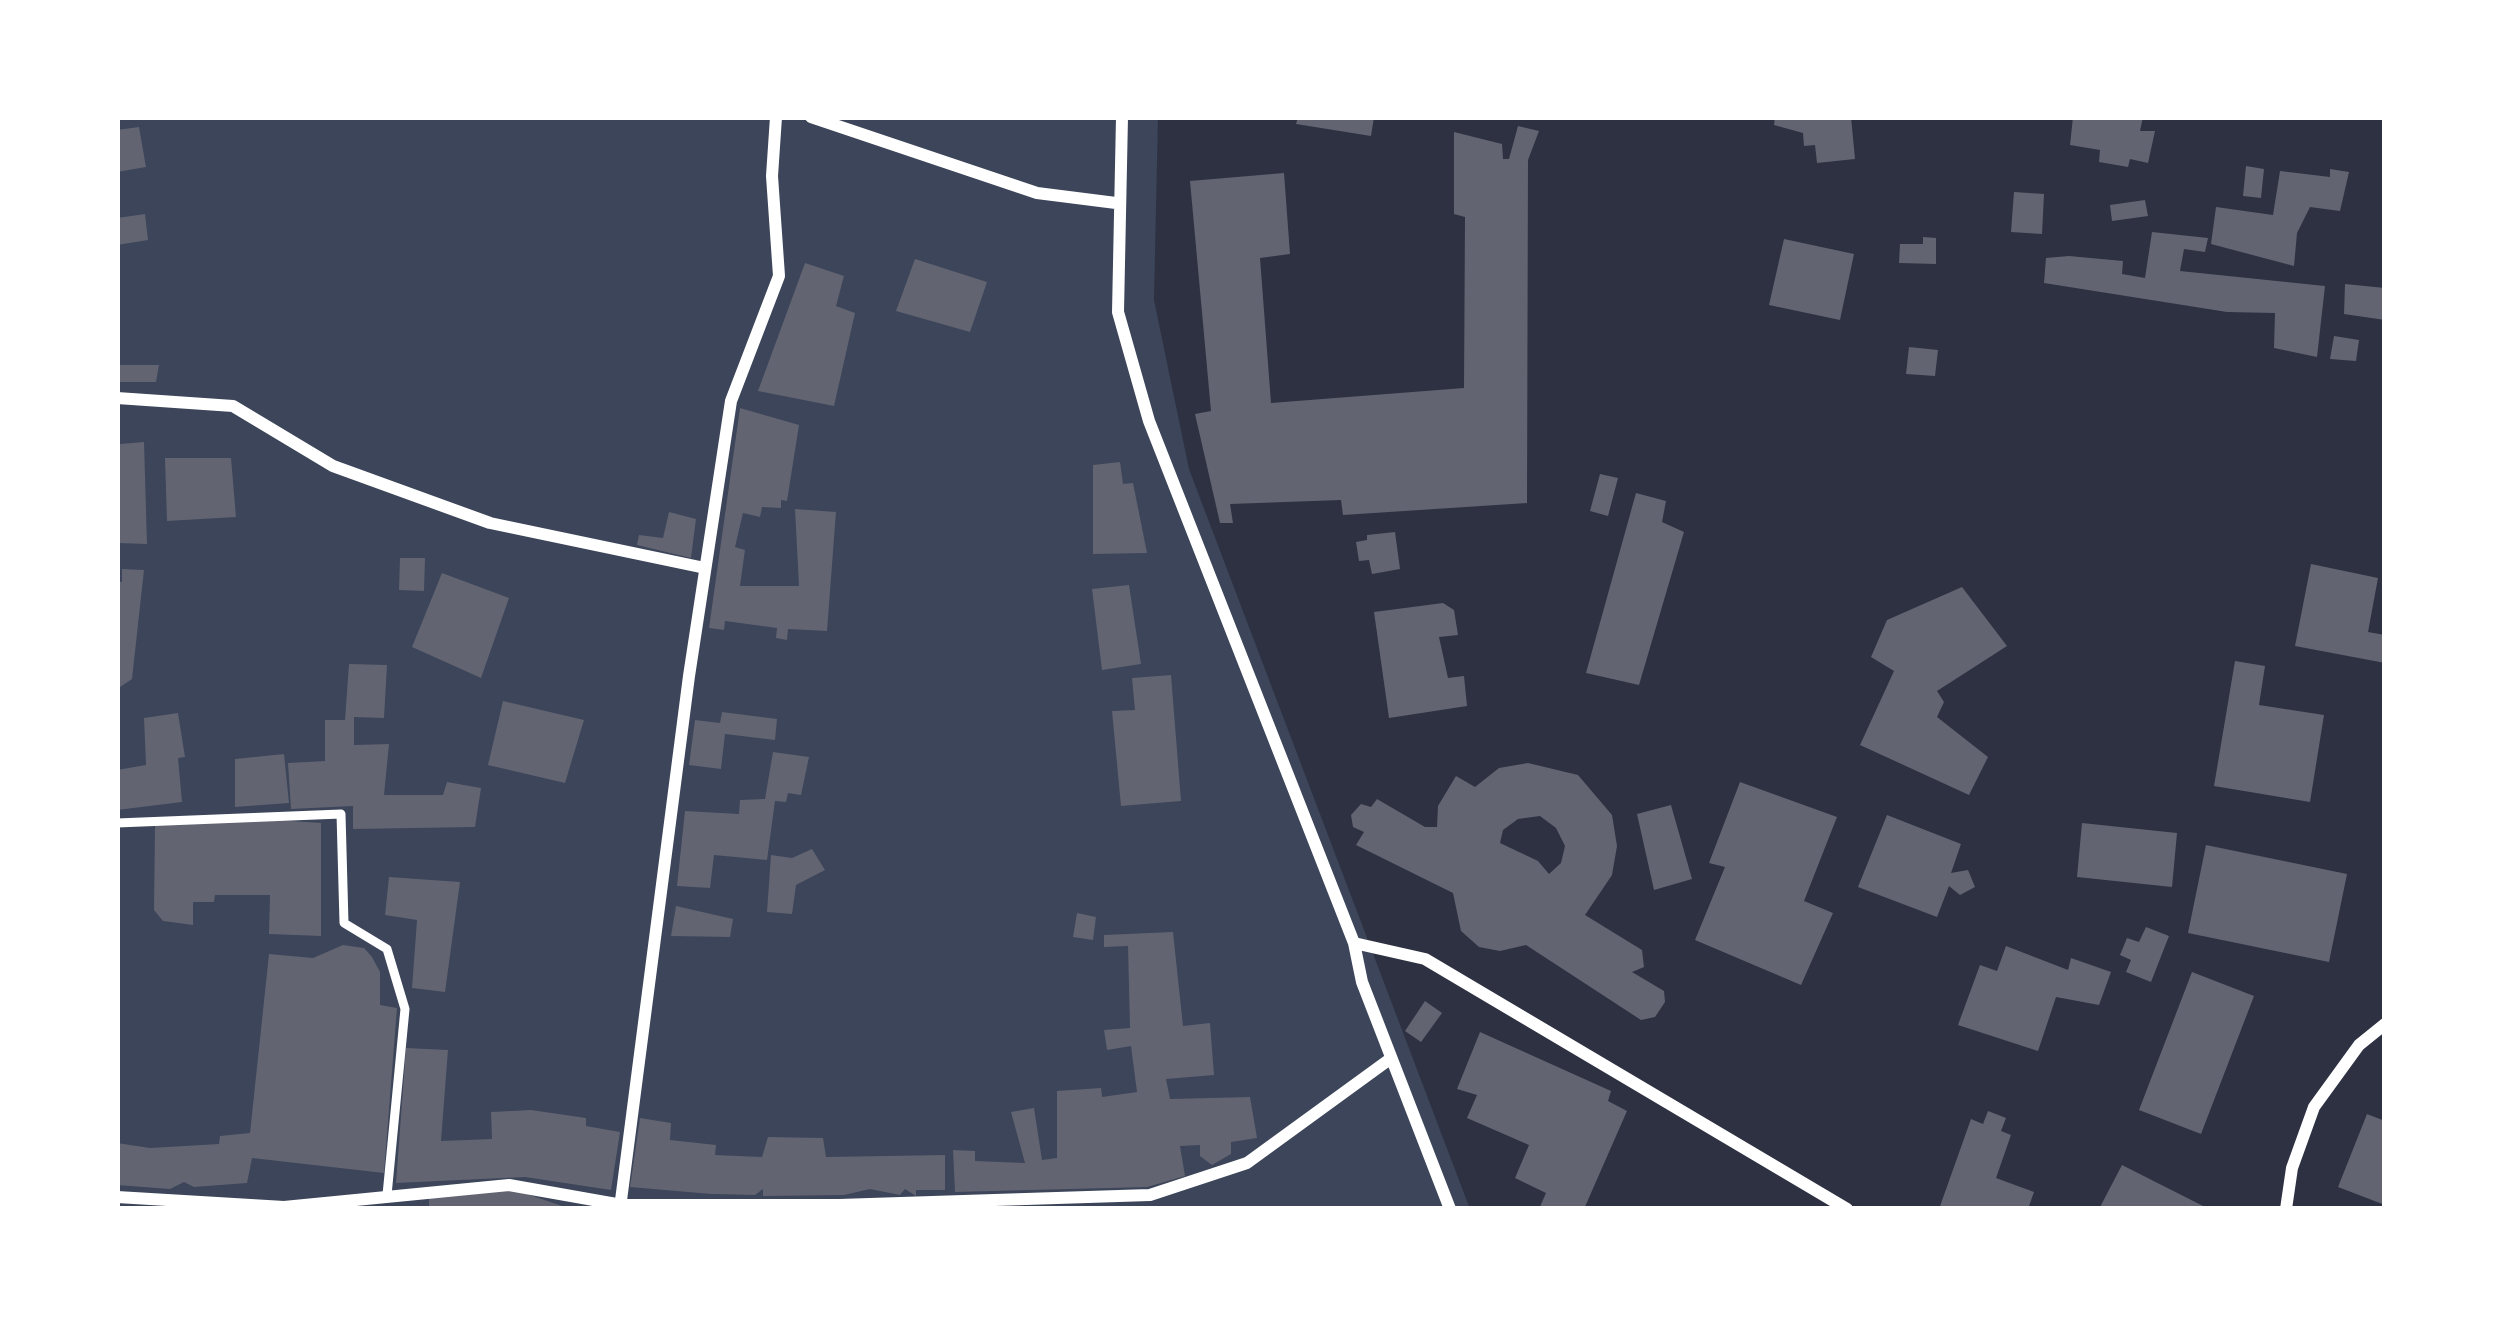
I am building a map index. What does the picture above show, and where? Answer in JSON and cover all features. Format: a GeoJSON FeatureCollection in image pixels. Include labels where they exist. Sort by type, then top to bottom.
{"type":"FeatureCollection","features":[{"type":"Feature","properties":{"kind":"street"},"geometry":{"type":"LineString","coordinates":[[621,1207],[705,568],[736,378],[779,276],[772,176],[776,117]]}},
{"type":"Feature","properties":{"kind":"street"},"geometry":{"type":"LineString","coordinates":[[811,117],[1037,194],[1116,203]]}},
{"type":"Feature","properties":{"kind":"street"},"geometry":{"type":"LineString","coordinates":[[1122,117],[1116,203],[1118,312],[1149,421],[1354,943],[1390,1059],[1450,1209]]}},
{"type":"Feature","properties":{"kind":"street"},"geometry":{"type":"LineString","coordinates":[[117,398],[233,406],[334,466],[490,524],[705,568]]}},
{"type":"Feature","properties":{"kind":"street"},"geometry":{"type":"LineString","coordinates":[[1354,943],[1425,959],[1847,1209]]}},
{"type":"Feature","properties":{"kind":"street"},"geometry":{"type":"LineString","coordinates":[[2286,1209],[2292,1168],[2314,1107],[2359,1045],[2385,1024]]}},
{"type":"Feature","properties":{"kind":"street"},"geometry":{"type":"LineString","coordinates":[[117,1198],[284,1207],[509,1185],[621,1207],[1150,1195],[1246,1163],[1390,1059]]}},
{"type":"Feature","properties":{"kind":"lane"},"geometry":{"type":"LineString","coordinates":[[117,823],[340,814],[344,923],[387,950],[405,1009],[387,1195]]}},
{"type":"Feature","properties":{"kind":"shaded area"},"geometry":{"type":"Polygon","coordinates":[[[117,117],[1158,117],[1154,300],[1189,469],[1470,1209],[117,1209],[117,117]]]}},
{"type":"Feature","properties":{"kind":"building"},"geometry":{"type":"Polygon","coordinates":[[[1298,117],[1374,117],[1371,136],[1296,124],[1298,117]]]}},
{"type":"Feature","properties":{"kind":"building"},"geometry":{"type":"Polygon","coordinates":[[[1775,117],[1851,117],[1855,159],[1817,163],[1815,145],[1804,146],[1803,133],[1774,125],[1775,117]]]}},
{"type":"Feature","properties":{"kind":"building"},"geometry":{"type":"Polygon","coordinates":[[[2073,117],[2143,117],[2140,131],[2155,131],[2148,163],[2130,159],[2128,167],[2099,162],[2100,150],[2070,145],[2073,117]]]}},
{"type":"Feature","properties":{"kind":"building"},"geometry":{"type":"Polygon","coordinates":[[[1518,126],[1539,131],[1528,160],[1527,503],[1343,515],[1341,500],[1230,504],[1233,523],[1220,523],[1195,414],[1211,411],[1190,181],[1284,173],[1290,254],[1260,258],[1271,403],[1464,388],[1465,217],[1454,214],[1454,132],[1502,144],[1503,159],[1509,159],[1518,126]]]}},
{"type":"Feature","properties":{"kind":"building"},"geometry":{"type":"Polygon","coordinates":[[[139,127],[146,167],[117,172],[117,130],[139,127]]]}},
{"type":"Feature","properties":{"kind":"building"},"geometry":{"type":"Polygon","coordinates":[[[2246,166],[2264,169],[2261,198],[2243,196],[2246,166]]]}},
{"type":"Feature","properties":{"kind":"building"},"geometry":{"type":"Polygon","coordinates":[[[2330,169],[2349,172],[2340,211],[2310,207],[2297,233],[2294,266],[2211,244],[2216,207],[2273,215],[2280,171],[2330,177],[2330,169]]]}},
{"type":"Feature","properties":{"kind":"building"},"geometry":{"type":"Polygon","coordinates":[[[2014,192],[2044,194],[2042,234],[2011,232],[2014,192]]]}},
{"type":"Feature","properties":{"kind":"building"},"geometry":{"type":"Polygon","coordinates":[[[2145,200],[2148,216],[2112,221],[2110,205],[2145,200]]]}},
{"type":"Feature","properties":{"kind":"building"},"geometry":{"type":"Polygon","coordinates":[[[145,214],[148,240],[117,245],[117,218],[145,214]]]}},
{"type":"Feature","properties":{"kind":"building"},"geometry":{"type":"Polygon","coordinates":[[[2152,232],[2208,238],[2205,252],[2184,249],[2180,271],[2325,286],[2317,357],[2274,348],[2275,313],[2227,312],[2044,283],[2046,258],[2069,256],[2123,261],[2122,274],[2145,278],[2152,232]]]}},
{"type":"Feature","properties":{"kind":"building"},"geometry":{"type":"Polygon","coordinates":[[[1923,237],[1936,238],[1936,264],[1899,263],[1900,244],[1923,244],[1923,237]]]}},
{"type":"Feature","properties":{"kind":"building"},"geometry":{"type":"Polygon","coordinates":[[[1784,239],[1854,254],[1840,320],[1769,305],[1784,239]]]}},
{"type":"Feature","properties":{"kind":"building"},"geometry":{"type":"Polygon","coordinates":[[[915,259],[987,282],[970,332],[896,311],[915,259]]]}},
{"type":"Feature","properties":{"kind":"building"},"geometry":{"type":"Polygon","coordinates":[[[805,263],[844,276],[836,306],[855,313],[834,406],[758,391],[805,263]]]}},
{"type":"Feature","properties":{"kind":"building"},"geometry":{"type":"Polygon","coordinates":[[[2345,284],[2385,288],[2385,320],[2344,314],[2345,284]]]}},
{"type":"Feature","properties":{"kind":"building"},"geometry":{"type":"Polygon","coordinates":[[[2334,336],[2359,340],[2356,361],[2330,359],[2334,336]]]}},
{"type":"Feature","properties":{"kind":"building"},"geometry":{"type":"Polygon","coordinates":[[[1909,347],[1938,350],[1935,376],[1906,374],[1909,347]]]}},
{"type":"Feature","properties":{"kind":"building"},"geometry":{"type":"Polygon","coordinates":[[[117,365],[159,365],[156,382],[117,382],[117,365]]]}},
{"type":"Feature","properties":{"kind":"building"},"geometry":{"type":"Polygon","coordinates":[[[740,408],[799,425],[787,501],[781,500],[781,508],[762,507],[760,517],[743,513],[735,547],[745,550],[740,586],[799,586],[795,509],[836,512],[827,631],[788,629],[787,640],[776,638],[777,628],[725,621],[724,630],[709,628],[740,408]]]}},
{"type":"Feature","properties":{"kind":"building"},"geometry":{"type":"Polygon","coordinates":[[[144,442],[147,544],[117,543],[117,452],[120,444],[144,442]]]}},
{"type":"Feature","properties":{"kind":"building"},"geometry":{"type":"Polygon","coordinates":[[[165,458],[231,458],[236,517],[167,521],[165,458]]]}},
{"type":"Feature","properties":{"kind":"building"},"geometry":{"type":"Polygon","coordinates":[[[1120,462],[1123,484],[1133,483],[1147,553],[1093,554],[1093,465],[1120,462]]]}},
{"type":"Feature","properties":{"kind":"building"},"geometry":{"type":"Polygon","coordinates":[[[1600,474],[1618,478],[1608,516],[1590,511],[1600,474]]]}},
{"type":"Feature","properties":{"kind":"building"},"geometry":{"type":"Polygon","coordinates":[[[1636,493],[1666,501],[1662,522],[1684,532],[1639,685],[1586,673],[1636,493]]]}},
{"type":"Feature","properties":{"kind":"building"},"geometry":{"type":"Polygon","coordinates":[[[669,512],[696,519],[691,558],[637,545],[639,535],[663,538],[669,512]]]}},
{"type":"Feature","properties":{"kind":"building"},"geometry":{"type":"Polygon","coordinates":[[[1395,532],[1400,569],[1372,574],[1369,560],[1359,561],[1356,542],[1367,540],[1367,535],[1395,532]]]}},
{"type":"Feature","properties":{"kind":"building"},"geometry":{"type":"Polygon","coordinates":[[[400,558],[425,558],[424,591],[399,590],[400,558]]]}},
{"type":"Feature","properties":{"kind":"building"},"geometry":{"type":"Polygon","coordinates":[[[2311,564],[2378,578],[2368,632],[2385,635],[2385,663],[2295,646],[2311,564]]]}},
{"type":"Feature","properties":{"kind":"building"},"geometry":{"type":"Polygon","coordinates":[[[122,569],[144,570],[132,679],[117,689],[117,581],[122,582],[122,569]]]}},
{"type":"Feature","properties":{"kind":"building"},"geometry":{"type":"Polygon","coordinates":[[[442,573],[509,598],[481,678],[412,647],[442,573]]]}},
{"type":"Feature","properties":{"kind":"building"},"geometry":{"type":"Polygon","coordinates":[[[1129,585],[1141,664],[1102,670],[1092,589],[1129,585]]]}},
{"type":"Feature","properties":{"kind":"building"},"geometry":{"type":"Polygon","coordinates":[[[1962,587],[2007,646],[1937,691],[1944,702],[1937,717],[1988,757],[1969,795],[1860,745],[1894,671],[1871,657],[1887,620],[1962,587]]]}},
{"type":"Feature","properties":{"kind":"building"},"geometry":{"type":"Polygon","coordinates":[[[1443,603],[1454,610],[1458,635],[1439,637],[1448,678],[1464,676],[1467,706],[1389,718],[1374,612],[1443,603]]]}},
{"type":"Feature","properties":{"kind":"building"},"geometry":{"type":"Polygon","coordinates":[[[2235,661],[2265,666],[2259,705],[2324,715],[2310,802],[2214,786],[2235,661]]]}},
{"type":"Feature","properties":{"kind":"building"},"geometry":{"type":"Polygon","coordinates":[[[349,664],[387,665],[384,718],[354,717],[354,745],[389,744],[384,795],[443,795],[447,782],[481,788],[475,827],[353,829],[353,806],[291,809],[288,763],[325,761],[325,720],[345,720],[349,664]]]}},
{"type":"Feature","properties":{"kind":"building"},"geometry":{"type":"Polygon","coordinates":[[[1171,675],[1181,801],[1121,806],[1112,711],[1135,710],[1132,678],[1171,675]]]}},
{"type":"Feature","properties":{"kind":"building"},"geometry":{"type":"Polygon","coordinates":[[[503,701],[584,720],[565,783],[488,765],[503,701]]]}},
{"type":"Feature","properties":{"kind":"building"},"geometry":{"type":"Polygon","coordinates":[[[722,712],[777,719],[775,740],[725,734],[721,769],[689,765],[695,720],[720,723],[722,712]]]}},
{"type":"Feature","properties":{"kind":"building"},"geometry":{"type":"Polygon","coordinates":[[[178,713],[185,757],[178,758],[182,802],[117,810],[117,770],[146,765],[144,718],[178,713]]]}},
{"type":"Feature","properties":{"kind":"building"},"geometry":{"type":"Polygon","coordinates":[[[773,752],[809,757],[801,795],[788,793],[786,802],[775,801],[767,860],[714,855],[710,888],[677,886],[685,811],[739,814],[740,800],[765,799],[773,752]]]}},
{"type":"Feature","properties":{"kind":"building"},"geometry":{"type":"Polygon","coordinates":[[[284,754],[289,803],[235,807],[235,759],[284,754]]]}},
{"type":"Feature","properties":{"kind":"building"},"geometry":{"type":"Polygon","coordinates":[[[1528,763],[1578,775],[1612,815],[1617,846],[1612,875],[1585,915],[1642,950],[1644,967],[1632,972],[1664,991],[1665,1002],[1655,1017],[1641,1020],[1526,945],[1500,951],[1479,947],[1461,931],[1453,893],[1356,845],[1364,832],[1353,827],[1351,815],[1361,804],[1371,807],[1377,799],[1425,827],[1437,827],[1438,806],[1456,776],[1475,787],[1499,768],[1528,763]],[[1540,816],[1518,819],[1503,830],[1500,843],[1538,861],[1549,874],[1561,863],[1565,846],[1556,828],[1540,816]]]}},
{"type":"Feature","properties":{"kind":"building"},"geometry":{"type":"Polygon","coordinates":[[[1740,782],[1837,817],[1804,901],[1833,913],[1801,985],[1695,940],[1725,867],[1709,863],[1740,782]]]}},
{"type":"Feature","properties":{"kind":"building"},"geometry":{"type":"Polygon","coordinates":[[[1671,805],[1692,879],[1654,890],[1637,814],[1671,805]]]}},
{"type":"Feature","properties":{"kind":"building"},"geometry":{"type":"Polygon","coordinates":[[[1887,815],[1961,844],[1951,873],[1968,870],[1975,887],[1960,895],[1949,886],[1937,917],[1858,887],[1887,815]]]}},
{"type":"Feature","properties":{"kind":"building"},"geometry":{"type":"Polygon","coordinates":[[[321,823],[321,936],[269,934],[270,895],[215,895],[214,902],[193,902],[193,925],[163,921],[154,910],[155,825],[321,823]]]}},
{"type":"Feature","properties":{"kind":"building"},"geometry":{"type":"Polygon","coordinates":[[[2082,823],[2177,833],[2172,887],[2077,877],[2082,823]]]}},
{"type":"Feature","properties":{"kind":"building"},"geometry":{"type":"Polygon","coordinates":[[[2206,845],[2347,874],[2329,962],[2188,933],[2206,845]]]}},
{"type":"Feature","properties":{"kind":"building"},"geometry":{"type":"Polygon","coordinates":[[[812,849],[825,870],[796,885],[792,914],[767,912],[771,855],[792,858],[812,849]]]}},
{"type":"Feature","properties":{"kind":"building"},"geometry":{"type":"Polygon","coordinates":[[[389,877],[460,882],[445,992],[412,988],[417,920],[385,915],[389,877]]]}},
{"type":"Feature","properties":{"kind":"building"},"geometry":{"type":"Polygon","coordinates":[[[676,906],[733,919],[730,937],[671,936],[676,906]]]}},
{"type":"Feature","properties":{"kind":"building"},"geometry":{"type":"Polygon","coordinates":[[[1077,913],[1096,917],[1093,940],[1073,937],[1077,913]]]}},
{"type":"Feature","properties":{"kind":"building"},"geometry":{"type":"Polygon","coordinates":[[[2146,927],[2169,936],[2151,982],[2126,972],[2131,960],[2120,955],[2127,938],[2139,942],[2146,927]]]}},
{"type":"Feature","properties":{"kind":"building"},"geometry":{"type":"Polygon","coordinates":[[[1173,932],[1183,1026],[1210,1023],[1214,1075],[1166,1079],[1170,1099],[1250,1097],[1257,1138],[1231,1142],[1231,1154],[1212,1165],[1200,1156],[1200,1145],[1180,1146],[1185,1176],[1147,1187],[955,1192],[953,1150],[975,1151],[975,1161],[1025,1163],[1011,1112],[1034,1108],[1042,1160],[1057,1158],[1057,1091],[1101,1088],[1102,1097],[1137,1092],[1131,1046],[1107,1050],[1104,1030],[1130,1028],[1128,946],[1104,947],[1104,935],[1173,932]]]}},
{"type":"Feature","properties":{"kind":"building"},"geometry":{"type":"Polygon","coordinates":[[[343,945],[364,948],[372,957],[380,972],[380,1005],[397,1008],[384,1173],[252,1158],[247,1183],[194,1187],[184,1182],[170,1189],[117,1185],[117,1143],[150,1148],[219,1144],[220,1136],[250,1133],[269,954],[313,958],[343,945]]]}},
{"type":"Feature","properties":{"kind":"building"},"geometry":{"type":"Polygon","coordinates":[[[2006,946],[2068,970],[2071,958],[2111,972],[2099,1005],[2056,997],[2038,1051],[1958,1025],[1980,965],[1997,971],[2006,946]]]}},
{"type":"Feature","properties":{"kind":"building"},"geometry":{"type":"Polygon","coordinates":[[[2192,972],[2254,996],[2201,1134],[2139,1110],[2192,972]]]}},
{"type":"Feature","properties":{"kind":"building"},"geometry":{"type":"Polygon","coordinates":[[[1425,1001],[1442,1013],[1421,1042],[1405,1031],[1425,1001]]]}},
{"type":"Feature","properties":{"kind":"building"},"geometry":{"type":"Polygon","coordinates":[[[1480,1032],[1611,1091],[1608,1101],[1627,1111],[1584,1209],[1539,1209],[1546,1193],[1515,1178],[1529,1145],[1467,1118],[1477,1095],[1457,1089],[1480,1032]]]}},
{"type":"Feature","properties":{"kind":"building"},"geometry":{"type":"Polygon","coordinates":[[[406,1048],[448,1050],[441,1141],[492,1139],[491,1112],[531,1110],[586,1118],[586,1126],[620,1132],[611,1190],[525,1177],[396,1183],[406,1048]]]}},
{"type":"Feature","properties":{"kind":"building"},"geometry":{"type":"Polygon","coordinates":[[[1988,1111],[2006,1118],[2001,1131],[2011,1135],[1996,1178],[2034,1192],[2028,1209],[1939,1209],[1971,1119],[1983,1124],[1988,1111]]]}},
{"type":"Feature","properties":{"kind":"building"},"geometry":{"type":"Polygon","coordinates":[[[2367,1114],[2385,1121],[2385,1205],[2338,1187],[2367,1114]]]}},
{"type":"Feature","properties":{"kind":"building"},"geometry":{"type":"Polygon","coordinates":[[[640,1118],[671,1123],[670,1140],[716,1145],[715,1155],[762,1157],[768,1137],[823,1138],[826,1157],[945,1155],[945,1190],[916,1190],[916,1196],[905,1189],[900,1195],[870,1189],[844,1195],[763,1196],[763,1189],[755,1195],[630,1187],[640,1118]]]}},
{"type":"Feature","properties":{"kind":"building"},"geometry":{"type":"Polygon","coordinates":[[[2122,1165],[2209,1209],[2099,1209],[2122,1165]]]}},
{"type":"Feature","properties":{"kind":"building"},"geometry":{"type":"Polygon","coordinates":[[[512,1189],[571,1209],[429,1209],[429,1195],[512,1189]]]}}]}
